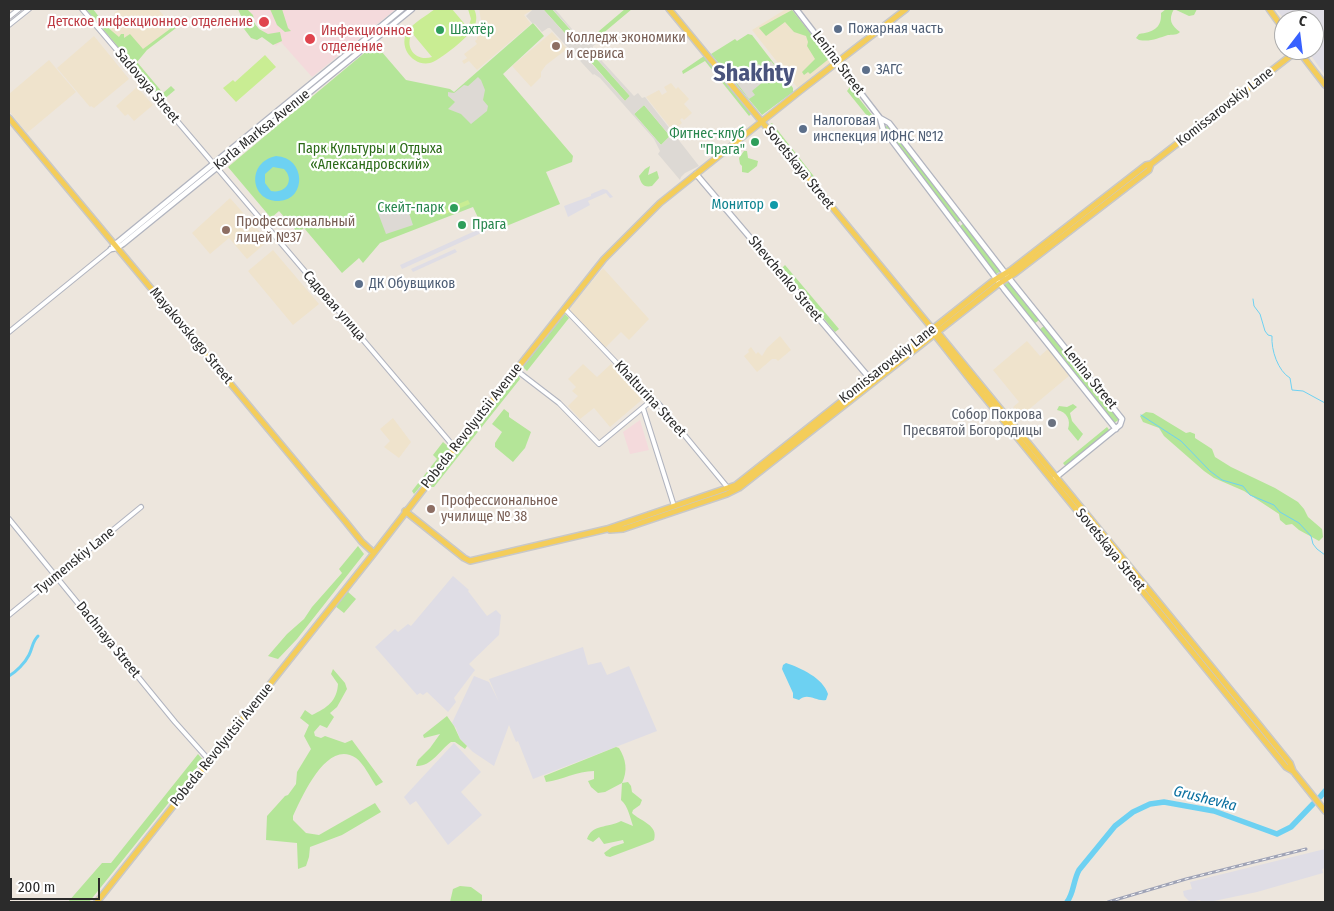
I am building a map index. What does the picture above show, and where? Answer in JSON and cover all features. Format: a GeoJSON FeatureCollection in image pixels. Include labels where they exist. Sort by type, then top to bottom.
{"type":"FeatureCollection","features":[{"type":"Feature","properties":{"kind":"main road","name":"Karla Marksa Avenue"},"geometry":{"type":"LineString","coordinates":[[114,247],[213,163],[402,9]]}},
{"type":"Feature","properties":{"kind":"main road","name":"Karla Marksa Avenue"},"geometry":{"type":"LineString","coordinates":[[114,247],[217,168],[412,9]]}},
{"type":"Feature","properties":{"kind":"main road","name":"Sovetskaya Street"},"geometry":{"type":"LineString","coordinates":[[669,9],[1055,478],[1286,767],[1293,771],[1325,809]]}},
{"type":"Feature","properties":{"kind":"main road","name":"Lenina Street"},"geometry":{"type":"LineString","coordinates":[[796,9],[880,118],[889,123],[1122,419],[1120,426],[1116,428],[998,281],[883,130],[880,118]]}},
{"type":"Feature","properties":{"kind":"main road","name":"Pobeda Revolyutsii Avenue"},"geometry":{"type":"LineString","coordinates":[[97,902],[604,259],[660,203],[836,62],[906,9]]}},
{"type":"Feature","properties":{"kind":"main road","name":"Komissarovskiy Lane"},"geometry":{"type":"LineString","coordinates":[[607,529],[623,529],[730,490],[872,381],[933,330],[1149,170],[1151,164],[1285,60]]}},
{"type":"Feature","properties":{"kind":"main road"},"geometry":{"type":"LineString","coordinates":[[1306,60],[1325,85]]}},
{"type":"Feature","properties":{"kind":"main road","name":"Mayakovskogo Street"},"geometry":{"type":"LineString","coordinates":[[9,118],[114,247],[345,522],[374,553]]}},
{"type":"Feature","properties":{"kind":"main road","name":"Shevchenko Street"},"geometry":{"type":"LineString","coordinates":[[696,174],[872,381]]}},
{"type":"Feature","properties":{"kind":"main road"},"geometry":{"type":"LineString","coordinates":[[1055,478],[1116,428]]}},
{"type":"Feature","properties":{"kind":"main road","name":"Komissarovskiy Lane"},"geometry":{"type":"LineString","coordinates":[[405,511],[470,561],[607,529],[674,506],[730,490]]}},
{"type":"Feature","properties":{"kind":"street"},"geometry":{"type":"LineString","coordinates":[[9,17],[19,9]]}},
{"type":"Feature","properties":{"kind":"street"},"geometry":{"type":"LineString","coordinates":[[9,25],[29,9]]}},
{"type":"Feature","properties":{"kind":"street","name":"Sadovaya Street"},"geometry":{"type":"LineString","coordinates":[[82,9],[213,163]]}},
{"type":"Feature","properties":{"kind":"street","name":"Садовая улица"},"geometry":{"type":"LineString","coordinates":[[213,163],[455,448]]}},
{"type":"Feature","properties":{"kind":"street","name":"Karla Marksa Avenue"},"geometry":{"type":"LineString","coordinates":[[9,332],[114,247]]}},
{"type":"Feature","properties":{"kind":"street","name":"Khalturina Street"},"geometry":{"type":"LineString","coordinates":[[565,309],[652,400],[658,403],[730,490]]}},
{"type":"Feature","properties":{"kind":"street"},"geometry":{"type":"LineString","coordinates":[[516,370],[559,403],[599,444],[652,400]]}},
{"type":"Feature","properties":{"kind":"street"},"geometry":{"type":"LineString","coordinates":[[643,408],[674,506]]}},
{"type":"Feature","properties":{"kind":"street","name":"Tyumenskiy Lane"},"geometry":{"type":"LineString","coordinates":[[9,615],[141,507]]}},
{"type":"Feature","properties":{"kind":"street","name":"Dachnaya Street"},"geometry":{"type":"LineString","coordinates":[[9,519],[208,760]]}},
{"type":"Feature","properties":{"kind":"shaded area"},"geometry":{"type":"Polygon","coordinates":[[[120,9],[158,9],[174,27],[133,61],[106,30],[119,19],[114,13],[120,9]]]}},
{"type":"Feature","properties":{"kind":"shaded area"},"geometry":{"type":"Polygon","coordinates":[[[245,9],[396,9],[312,77],[281,42],[276,46],[245,9]]]}},
{"type":"Feature","properties":{"kind":"shaded area"},"geometry":{"type":"Polygon","coordinates":[[[479,9],[532,10],[524,15],[531,24],[477,70],[469,61],[464,64],[462,61],[467,58],[464,54],[477,44],[475,41],[480,32],[478,29],[482,25],[479,9]]]}},
{"type":"Feature","properties":{"kind":"shaded area"},"geometry":{"type":"Polygon","coordinates":[[[533,9],[543,9],[570,39],[575,34],[552,9],[555,9],[577,35],[579,34],[582,37],[587,33],[590,41],[596,44],[592,50],[634,96],[638,93],[642,98],[645,97],[699,166],[685,173],[680,180],[658,154],[660,151],[654,139],[600,78],[593,75],[550,28],[542,32],[526,16],[533,9]],[[594,56],[589,61],[625,101],[630,96],[594,56]],[[644,105],[634,114],[661,145],[670,136],[644,105]]]}},
{"type":"Feature","properties":{"kind":"shaded area"},"geometry":{"type":"Polygon","coordinates":[[[786,9],[796,9],[837,62],[800,91],[752,30],[786,9]]]}},
{"type":"Feature","properties":{"kind":"shaded area"},"geometry":{"type":"Polygon","coordinates":[[[1325,9],[1325,75],[1314,60],[1324,60],[1324,10],[1277,10],[1325,9]]]}},
{"type":"Feature","properties":{"kind":"shaded area"},"geometry":{"type":"Polygon","coordinates":[[[552,32],[567,49],[546,65],[541,72],[541,77],[531,87],[512,66],[552,32]]]}},
{"type":"Feature","properties":{"kind":"shaded area"},"geometry":{"type":"Polygon","coordinates":[[[94,36],[129,79],[94,108],[90,107],[57,68],[94,36]]]}},
{"type":"Feature","properties":{"kind":"shaded area"},"geometry":{"type":"Polygon","coordinates":[[[49,60],[76,92],[27,133],[9,111],[9,94],[49,60]]]}},
{"type":"Feature","properties":{"kind":"shaded area"},"geometry":{"type":"Polygon","coordinates":[[[771,61],[775,66],[767,73],[769,77],[752,91],[755,95],[749,99],[733,78],[738,74],[742,78],[759,64],[762,68],[771,61]]]}},
{"type":"Feature","properties":{"kind":"shaded area"},"geometry":{"type":"Polygon","coordinates":[[[478,77],[485,90],[483,100],[488,106],[487,111],[471,124],[461,114],[448,109],[455,102],[448,96],[448,92],[454,93],[464,85],[468,86],[478,77]]]}},
{"type":"Feature","properties":{"kind":"shaded area"},"geometry":{"type":"Polygon","coordinates":[[[671,83],[676,89],[678,87],[689,99],[684,104],[692,113],[684,120],[682,118],[680,120],[682,123],[673,131],[646,97],[659,90],[662,95],[667,92],[664,87],[671,83]]]}},
{"type":"Feature","properties":{"kind":"shaded area"},"geometry":{"type":"Polygon","coordinates":[[[137,87],[153,105],[134,121],[128,114],[125,116],[116,106],[137,87]]]}},
{"type":"Feature","properties":{"kind":"shaded area"},"geometry":{"type":"Polygon","coordinates":[[[603,189],[607,190],[613,197],[610,198],[606,193],[588,201],[590,205],[568,217],[564,206],[591,196],[591,194],[603,189]]]}},
{"type":"Feature","properties":{"kind":"shaded area","name":"Профессиональный лицей №37"},"geometry":{"type":"Polygon","coordinates":[[[230,198],[268,241],[247,259],[229,238],[210,254],[192,233],[230,198]]]}},
{"type":"Feature","properties":{"kind":"shaded area"},"geometry":{"type":"Polygon","coordinates":[[[406,204],[413,225],[386,234],[378,213],[406,204]]]}},
{"type":"Feature","properties":{"kind":"shaded area"},"geometry":{"type":"Polygon","coordinates":[[[497,221],[499,225],[402,269],[400,265],[497,221]]]}},
{"type":"Feature","properties":{"kind":"shaded area"},"geometry":{"type":"Polygon","coordinates":[[[455,249],[457,252],[413,272],[411,269],[455,249]]]}},
{"type":"Feature","properties":{"kind":"shaded area"},"geometry":{"type":"Polygon","coordinates":[[[273,250],[319,304],[293,325],[248,271],[273,250]]]}},
{"type":"Feature","properties":{"kind":"shaded area"},"geometry":{"type":"Polygon","coordinates":[[[603,268],[649,319],[629,340],[621,332],[605,348],[572,314],[570,308],[603,268]]]}},
{"type":"Feature","properties":{"kind":"shaded area"},"geometry":{"type":"Polygon","coordinates":[[[780,336],[791,350],[778,361],[772,359],[757,372],[744,356],[751,347],[756,354],[758,352],[762,356],[767,348],[780,336]]]}},
{"type":"Feature","properties":{"kind":"shaded area"},"geometry":{"type":"Polygon","coordinates":[[[1027,341],[1040,356],[1049,348],[1070,375],[1021,416],[1013,407],[1019,402],[993,370],[1027,341]]]}},
{"type":"Feature","properties":{"kind":"shaded area"},"geometry":{"type":"Polygon","coordinates":[[[583,364],[597,377],[611,364],[644,398],[610,427],[594,408],[580,419],[568,406],[578,396],[572,391],[576,387],[568,379],[583,364]]]}},
{"type":"Feature","properties":{"kind":"shaded area"},"geometry":{"type":"Polygon","coordinates":[[[393,418],[411,442],[399,458],[384,447],[390,441],[380,429],[393,418]]]}},
{"type":"Feature","properties":{"kind":"shaded area"},"geometry":{"type":"Polygon","coordinates":[[[640,420],[649,450],[630,454],[623,432],[640,420]]]}},
{"type":"Feature","properties":{"kind":"shaded area"},"geometry":{"type":"Polygon","coordinates":[[[453,576],[469,590],[487,616],[496,610],[501,615],[499,635],[469,664],[475,670],[454,698],[456,702],[448,712],[427,692],[423,695],[420,693],[417,695],[375,647],[395,629],[398,632],[408,624],[411,626],[453,576]]]}},
{"type":"Feature","properties":{"kind":"shaded area"},"geometry":{"type":"Polygon","coordinates":[[[583,647],[588,665],[601,662],[607,675],[629,666],[657,731],[533,779],[518,741],[516,742],[509,725],[494,766],[473,752],[460,739],[452,723],[474,676],[489,682],[499,702],[489,679],[583,647]]]}},
{"type":"Feature","properties":{"kind":"shaded area"},"geometry":{"type":"Polygon","coordinates":[[[454,743],[481,772],[461,792],[482,815],[448,845],[416,801],[410,805],[404,797],[454,743]]]}},
{"type":"Feature","properties":{"kind":"shaded area"},"geometry":{"type":"Polygon","coordinates":[[[1325,849],[1325,868],[1322,869],[1323,873],[1257,892],[1209,902],[1201,902],[1200,900],[1190,902],[1184,896],[1183,891],[1192,889],[1190,882],[1325,849]]]}},
{"type":"Feature","properties":{"kind":"green space"},"geometry":{"type":"Polygon","coordinates":[[[86,9],[93,9],[106,26],[119,37],[121,34],[124,34],[124,38],[130,34],[143,49],[174,26],[176,28],[147,50],[137,62],[163,93],[171,86],[175,90],[163,100],[86,9]]]}},
{"type":"Feature","properties":{"kind":"green space"},"geometry":{"type":"Polygon","coordinates":[[[238,9],[247,9],[253,15],[255,24],[259,29],[268,34],[280,32],[282,41],[273,45],[262,37],[257,40],[251,38],[238,21],[241,16],[238,9]]]}},
{"type":"Feature","properties":{"kind":"green space"},"geometry":{"type":"Polygon","coordinates":[[[270,9],[282,9],[288,28],[291,31],[285,32],[277,25],[270,9]]]}},
{"type":"Feature","properties":{"kind":"green space"},"geometry":{"type":"Polygon","coordinates":[[[405,9],[408,9],[223,157],[405,9]]]}},
{"type":"Feature","properties":{"kind":"green space"},"geometry":{"type":"Polygon","coordinates":[[[435,9],[452,9],[468,28],[471,19],[468,9],[474,9],[476,14],[475,25],[467,36],[440,58],[430,63],[418,62],[408,54],[404,43],[405,37],[413,25],[435,9]],[[412,33],[410,44],[413,52],[417,56],[432,57],[412,33]]]}},
{"type":"Feature","properties":{"kind":"green space"},"geometry":{"type":"Polygon","coordinates":[[[543,9],[552,9],[575,35],[570,39],[543,9]]]}},
{"type":"Feature","properties":{"kind":"green space"},"geometry":{"type":"Polygon","coordinates":[[[625,9],[632,9],[595,40],[592,37],[625,9]]]}},
{"type":"Feature","properties":{"kind":"green space"},"geometry":{"type":"Polygon","coordinates":[[[1166,9],[1174,9],[1171,22],[1180,32],[1151,40],[1139,40],[1136,38],[1139,34],[1155,29],[1160,23],[1161,13],[1166,9]]]}},
{"type":"Feature","properties":{"kind":"green space"},"geometry":{"type":"Polygon","coordinates":[[[1174,9],[1197,9],[1194,15],[1189,16],[1174,9]]]}},
{"type":"Feature","properties":{"kind":"green space"},"geometry":{"type":"Polygon","coordinates":[[[792,10],[830,58],[810,74],[808,72],[804,75],[802,72],[815,59],[807,46],[806,36],[794,32],[785,22],[766,36],[759,28],[792,10]]]}},
{"type":"Feature","properties":{"kind":"green space","name":"Парк Культуры и Отдыха «Александровский»"},"geometry":{"type":"Polygon","coordinates":[[[533,23],[544,36],[503,74],[573,156],[572,162],[546,172],[560,204],[504,227],[497,220],[481,224],[473,207],[380,243],[363,263],[359,258],[342,273],[304,228],[298,233],[279,211],[271,218],[228,167],[375,44],[406,80],[450,89],[454,92],[533,23]]]}},
{"type":"Feature","properties":{"kind":"green space"},"geometry":{"type":"Polygon","coordinates":[[[748,34],[752,35],[793,88],[793,92],[762,115],[711,54],[735,39],[737,41],[748,34]]]}},
{"type":"Feature","properties":{"kind":"green space"},"geometry":{"type":"Polygon","coordinates":[[[265,55],[276,67],[236,102],[223,88],[233,80],[235,82],[265,55]]]}},
{"type":"Feature","properties":{"kind":"green space"},"geometry":{"type":"Polygon","coordinates":[[[594,56],[630,96],[625,101],[589,60],[594,56]]]}},
{"type":"Feature","properties":{"kind":"green space"},"geometry":{"type":"Polygon","coordinates":[[[704,56],[752,113],[749,116],[705,61],[683,74],[682,71],[704,56]]]}},
{"type":"Feature","properties":{"kind":"green space"},"geometry":{"type":"Polygon","coordinates":[[[850,87],[876,120],[872,122],[847,91],[850,87]]]}},
{"type":"Feature","properties":{"kind":"green space"},"geometry":{"type":"Polygon","coordinates":[[[644,105],[670,136],[661,145],[634,114],[644,105]]]}},
{"type":"Feature","properties":{"kind":"green space"},"geometry":{"type":"Polygon","coordinates":[[[772,123],[816,179],[813,181],[769,125],[772,123]]]}},
{"type":"Feature","properties":{"kind":"green space"},"geometry":{"type":"Polygon","coordinates":[[[888,125],[961,220],[957,223],[884,128],[888,125]]]}},
{"type":"Feature","properties":{"kind":"green space"},"geometry":{"type":"Polygon","coordinates":[[[744,151],[747,151],[748,158],[758,161],[757,166],[748,173],[742,172],[740,164],[739,158],[744,151]]]}},
{"type":"Feature","properties":{"kind":"green space"},"geometry":{"type":"Polygon","coordinates":[[[650,166],[648,175],[657,171],[659,178],[652,186],[644,186],[639,176],[650,166]]]}},
{"type":"Feature","properties":{"kind":"green space","name":"Скейт-парк"},"geometry":{"type":"Polygon","coordinates":[[[468,200],[470,204],[441,216],[439,212],[468,200]]]}},
{"type":"Feature","properties":{"kind":"green space"},"geometry":{"type":"Polygon","coordinates":[[[964,223],[1001,271],[996,274],[959,227],[964,223]]]}},
{"type":"Feature","properties":{"kind":"green space"},"geometry":{"type":"Polygon","coordinates":[[[785,265],[839,329],[835,332],[782,268],[785,265]]]}},
{"type":"Feature","properties":{"kind":"green space"},"geometry":{"type":"Polygon","coordinates":[[[1008,282],[1039,320],[1034,324],[1004,285],[1008,282]]]}},
{"type":"Feature","properties":{"kind":"green space"},"geometry":{"type":"Polygon","coordinates":[[[565,314],[569,318],[527,371],[523,367],[565,314]]]}},
{"type":"Feature","properties":{"kind":"green space"},"geometry":{"type":"Polygon","coordinates":[[[1044,326],[1120,419],[1114,423],[1039,330],[1044,326]]]}},
{"type":"Feature","properties":{"kind":"green space"},"geometry":{"type":"Polygon","coordinates":[[[517,376],[520,379],[434,487],[431,487],[431,485],[517,376]]]}},
{"type":"Feature","properties":{"kind":"green space"},"geometry":{"type":"Polygon","coordinates":[[[1073,404],[1077,407],[1070,413],[1072,421],[1083,434],[1078,441],[1068,429],[1067,417],[1057,410],[1059,406],[1067,407],[1073,404]]]}},
{"type":"Feature","properties":{"kind":"green space"},"geometry":{"type":"Polygon","coordinates":[[[504,409],[509,413],[509,417],[531,432],[525,448],[513,462],[495,447],[495,443],[502,432],[492,424],[504,409]]]}},
{"type":"Feature","properties":{"kind":"green space"},"geometry":{"type":"Polygon","coordinates":[[[1146,412],[1153,413],[1186,433],[1195,434],[1195,438],[1212,449],[1215,457],[1298,502],[1308,517],[1322,529],[1323,537],[1319,541],[1292,524],[1286,525],[1280,520],[1279,514],[1244,491],[1214,478],[1204,471],[1164,436],[1159,428],[1143,422],[1140,416],[1146,412]]]}},
{"type":"Feature","properties":{"kind":"green space"},"geometry":{"type":"Polygon","coordinates":[[[1107,427],[1110,431],[1066,467],[1063,463],[1107,427]]]}},
{"type":"Feature","properties":{"kind":"green space"},"geometry":{"type":"Polygon","coordinates":[[[443,442],[451,449],[414,494],[412,491],[437,459],[433,455],[443,442]]]}},
{"type":"Feature","properties":{"kind":"green space"},"geometry":{"type":"Polygon","coordinates":[[[358,546],[364,554],[297,639],[278,659],[268,656],[287,634],[304,619],[342,573],[339,569],[358,546]]]}},
{"type":"Feature","properties":{"kind":"green space"},"geometry":{"type":"Polygon","coordinates":[[[347,591],[356,599],[344,613],[335,606],[347,591]]]}},
{"type":"Feature","properties":{"kind":"green space"},"geometry":{"type":"Polygon","coordinates":[[[333,669],[345,683],[347,689],[337,707],[330,713],[334,717],[327,728],[320,725],[314,732],[315,736],[321,738],[325,736],[345,743],[352,740],[383,782],[376,786],[356,758],[345,754],[335,756],[317,772],[309,784],[293,816],[293,820],[306,833],[319,835],[375,803],[381,812],[342,835],[310,847],[306,866],[298,869],[297,843],[266,840],[267,816],[296,784],[297,772],[311,749],[304,736],[309,725],[300,718],[305,710],[312,715],[327,707],[336,695],[338,684],[331,674],[333,669]]]}},
{"type":"Feature","properties":{"kind":"green space"},"geometry":{"type":"Polygon","coordinates":[[[447,716],[460,739],[467,746],[465,749],[455,742],[451,742],[431,761],[421,766],[416,766],[418,760],[440,734],[424,738],[423,735],[447,716]]]}},
{"type":"Feature","properties":{"kind":"green space"},"geometry":{"type":"Polygon","coordinates":[[[616,747],[619,748],[623,756],[625,774],[622,783],[605,792],[598,793],[591,787],[588,781],[594,779],[594,771],[582,772],[546,782],[544,776],[616,747]]]}},
{"type":"Feature","properties":{"kind":"green space"},"geometry":{"type":"Polygon","coordinates":[[[198,754],[203,760],[89,902],[68,902],[102,863],[111,863],[198,754]]]}},
{"type":"Feature","properties":{"kind":"green space"},"geometry":{"type":"Polygon","coordinates":[[[628,782],[632,792],[642,800],[632,813],[648,824],[655,835],[654,840],[650,842],[610,857],[604,853],[612,847],[624,843],[623,840],[604,844],[599,837],[593,842],[587,839],[593,831],[621,821],[633,826],[627,808],[621,800],[622,783],[628,782]]]}},
{"type":"Feature","properties":{"kind":"green space"},"geometry":{"type":"Polygon","coordinates":[[[460,886],[471,887],[482,895],[482,902],[450,902],[453,889],[460,886]]]}},
{"type":"Feature","properties":{"kind":"water"},"geometry":{"type":"Polygon","coordinates":[[[276,156],[286,158],[298,170],[298,187],[295,194],[288,199],[279,201],[269,200],[257,189],[256,173],[266,160],[276,156]],[[273,167],[265,174],[265,183],[271,191],[285,188],[289,182],[289,177],[284,169],[273,167]]]}},
{"type":"Feature","properties":{"kind":"water"},"geometry":{"type":"Polygon","coordinates":[[[786,663],[816,678],[828,694],[826,700],[809,697],[799,700],[793,698],[793,693],[782,669],[786,663]]]}},
{"type":"Feature","properties":{"kind":"waterway"},"geometry":{"type":"LineString","coordinates":[[1253,299],[1254,306],[1260,314],[1265,331],[1268,335],[1272,336],[1274,354],[1282,370],[1290,378],[1292,390],[1303,391],[1325,403]]}},
{"type":"Feature","properties":{"kind":"waterway"},"geometry":{"type":"LineString","coordinates":[[1141,415],[1181,441],[1210,471],[1222,480],[1243,486],[1250,495],[1274,505],[1280,512],[1299,523],[1311,536],[1313,544],[1317,549],[1325,555]]}},
{"type":"Feature","properties":{"kind":"waterway"},"geometry":{"type":"LineString","coordinates":[[9,676],[25,661],[38,636]]}},
{"type":"Feature","properties":{"kind":"waterway","name":"Grushevka"},"geometry":{"type":"LineString","coordinates":[[1320,797],[1325,791]]}},
{"type":"Feature","properties":{"kind":"waterway","name":"Grushevka"},"geometry":{"type":"LineString","coordinates":[[1067,902],[1079,870],[1115,826],[1133,812],[1150,804],[1164,802],[1214,811],[1277,834],[1291,827],[1313,804]]}},
{"type":"Feature","properties":{"kind":"railway"},"geometry":{"type":"LineString","coordinates":[[1108,902],[1186,879],[1306,849]]}},
{"type":"Feature","properties":{"kind":"place","name":"Детское инфекционное отделение"},"geometry":{"type":"Point","coordinates":[264,22]}},
{"type":"Feature","properties":{"kind":"place","name":"Пожарная часть"},"geometry":{"type":"Point","coordinates":[838,29]}},
{"type":"Feature","properties":{"kind":"place","name":"Шахтёр"},"geometry":{"type":"Point","coordinates":[440,30]}},
{"type":"Feature","properties":{"kind":"place","name":"Инфекционное отделение"},"geometry":{"type":"Point","coordinates":[310,39]}},
{"type":"Feature","properties":{"kind":"place","name":"Колледж экономики и сервиса"},"geometry":{"type":"Point","coordinates":[556,46]}},
{"type":"Feature","properties":{"kind":"place","name":"ЗАГС"},"geometry":{"type":"Point","coordinates":[866,70]}},
{"type":"Feature","properties":{"kind":"place","name":"Налоговая инспекция ИФНС №12"},"geometry":{"type":"Point","coordinates":[803,129]}},
{"type":"Feature","properties":{"kind":"place","name":"Фитнес-клуб \"Прага\""},"geometry":{"type":"Point","coordinates":[755,142]}},
{"type":"Feature","properties":{"kind":"place","name":"Монитор"},"geometry":{"type":"Point","coordinates":[774,205]}},
{"type":"Feature","properties":{"kind":"place","name":"Скейт-парк"},"geometry":{"type":"Point","coordinates":[454,208]}},
{"type":"Feature","properties":{"kind":"place","name":"Прага"},"geometry":{"type":"Point","coordinates":[462,225]}},
{"type":"Feature","properties":{"kind":"place","name":"Профессиональный лицей №37"},"geometry":{"type":"Point","coordinates":[226,230]}},
{"type":"Feature","properties":{"kind":"place","name":"ДК Обувщиков"},"geometry":{"type":"Point","coordinates":[359,284]}},
{"type":"Feature","properties":{"kind":"place","name":"Собор Покрова Пресвятой Богородицы"},"geometry":{"type":"Point","coordinates":[1052,423]}},
{"type":"Feature","properties":{"kind":"place","name":"Профессиональное училище № 38"},"geometry":{"type":"Point","coordinates":[431,509]}},
{"type":"Feature","properties":{"kind":"district","name":"Shakhty"},"geometry":{"type":"Point","coordinates":[754,74]}}]}
